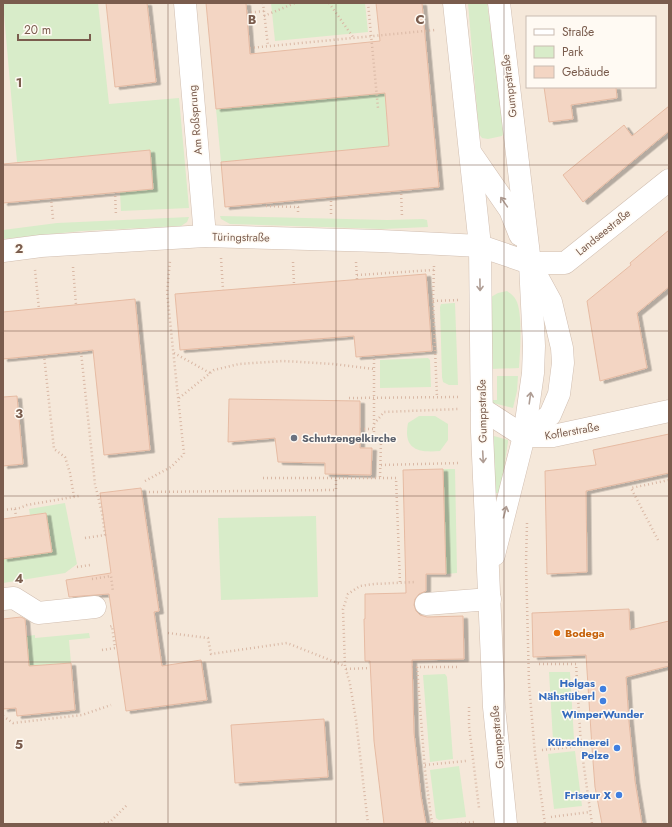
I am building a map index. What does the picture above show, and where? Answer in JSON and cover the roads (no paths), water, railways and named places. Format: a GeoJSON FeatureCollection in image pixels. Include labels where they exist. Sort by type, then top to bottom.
{"type":"FeatureCollection","features":[{"type":"Feature","properties":{"kind":"street","name":"Am Roßsprung"},"geometry":{"type":"LineString","coordinates":[[185,3],[205,236]]}},
{"type":"Feature","properties":{"kind":"street","name":"Gumppstraße"},"geometry":{"type":"LineString","coordinates":[[454,3],[480,246],[482,409],[488,577],[494,707],[506,824]]}},
{"type":"Feature","properties":{"kind":"street","name":"Gumppstraße"},"geometry":{"type":"LineString","coordinates":[[488,577],[524,436],[533,373],[534,346],[530,263],[499,3]]}},
{"type":"Feature","properties":{"kind":"street","name":"Gumppstraße"},"geometry":{"type":"LineString","coordinates":[[470,152],[510,210],[530,263]]}},
{"type":"Feature","properties":{"kind":"street","name":"Landseestraße"},"geometry":{"type":"LineString","coordinates":[[530,263],[565,263],[669,180]]}},
{"type":"Feature","properties":{"kind":"street","name":"Türingstraße"},"geometry":{"type":"LineString","coordinates":[[3,251],[41,246],[205,236],[381,241],[480,246]]}},
{"type":"Feature","properties":{"kind":"street"},"geometry":{"type":"LineString","coordinates":[[480,246],[530,263],[551,302],[560,341],[563,363],[559,394],[550,415],[524,436],[482,409]]}},
{"type":"Feature","properties":{"kind":"street","name":"Koflerstraße"},"geometry":{"type":"LineString","coordinates":[[524,436],[553,436],[669,411]]}},
{"type":"Feature","properties":{"kind":"street"},"geometry":{"type":"LineString","coordinates":[[3,599],[14,598],[38,613],[95,607]]}},
{"type":"Feature","properties":{"kind":"street"},"geometry":{"type":"LineString","coordinates":[[426,604],[490,599]]}},
{"type":"Feature","properties":{"kind":"place","name":"Schutzengelkirche"},"geometry":{"type":"Point","coordinates":[294,438]}},
{"type":"Feature","properties":{"kind":"place","name":"Bodega"},"geometry":{"type":"Point","coordinates":[557,633]}},
{"type":"Feature","properties":{"kind":"place","name":"Helgas Nähstüberl"},"geometry":{"type":"Point","coordinates":[603,689]}},
{"type":"Feature","properties":{"kind":"place","name":"WimperWunder"},"geometry":{"type":"Point","coordinates":[603,701]}},
{"type":"Feature","properties":{"kind":"place","name":"Kürschnerei Pelze"},"geometry":{"type":"Point","coordinates":[617,748]}},
{"type":"Feature","properties":{"kind":"place","name":"Friseur X"},"geometry":{"type":"Point","coordinates":[619,795]}}]}
